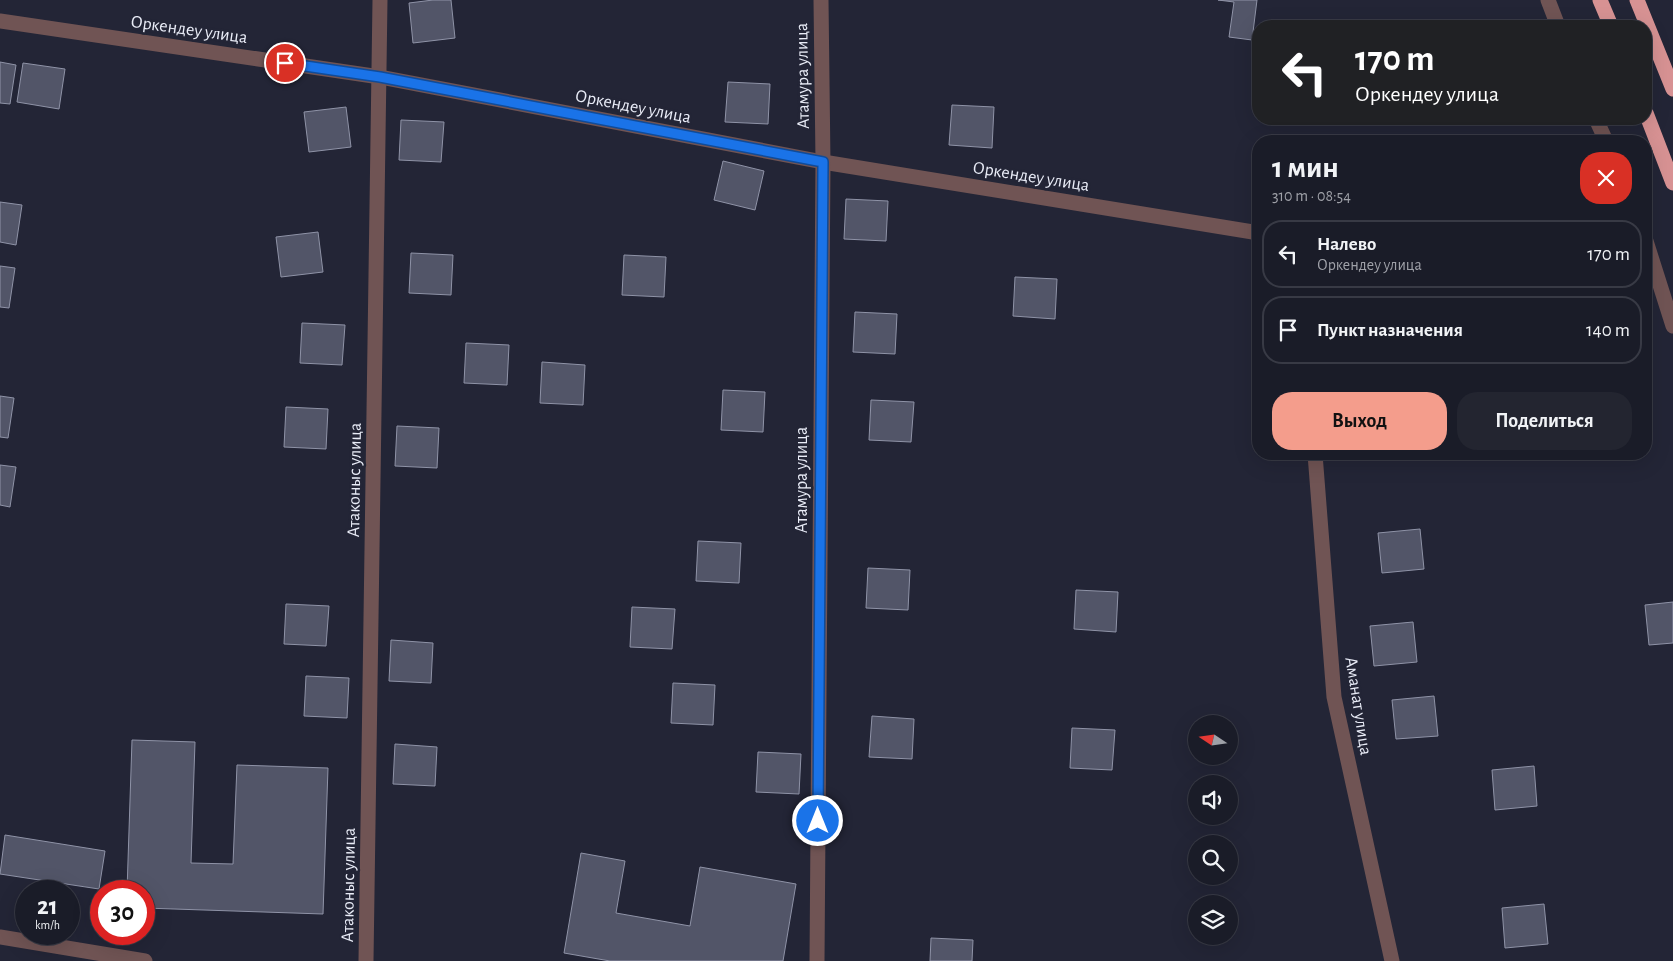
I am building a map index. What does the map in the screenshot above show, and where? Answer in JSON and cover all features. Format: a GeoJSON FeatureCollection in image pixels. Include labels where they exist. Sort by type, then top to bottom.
{"type":"FeatureCollection","features":[{"type":"Feature","properties":{"kind":"highway"},"geometry":{"type":"LineString","coordinates":[[1600,0],[1608,20]]}},
{"type":"Feature","properties":{"kind":"highway"},"geometry":{"type":"LineString","coordinates":[[1636,0],[1644,20]]}},
{"type":"Feature","properties":{"kind":"highway"},"geometry":{"type":"LineString","coordinates":[[1652,38],[1673,89]]}},
{"type":"Feature","properties":{"kind":"highway"},"geometry":{"type":"LineString","coordinates":[[1651,125],[1673,183]]}},
{"type":"Feature","properties":{"kind":"street","name":"Атаконыс улица"},"geometry":{"type":"LineString","coordinates":[[366,961],[380,0]]}},
{"type":"Feature","properties":{"kind":"street","name":"Атамура улица"},"geometry":{"type":"LineString","coordinates":[[817,961],[823,162],[821,0]]}},
{"type":"Feature","properties":{"kind":"street"},"geometry":{"type":"LineString","coordinates":[[1548,0],[1556,20]]}},
{"type":"Feature","properties":{"kind":"street","name":"Оркендеу улица"},"geometry":{"type":"LineString","coordinates":[[0,21],[380,77],[823,162],[1252,232]]}},
{"type":"Feature","properties":{"kind":"street"},"geometry":{"type":"LineString","coordinates":[[1652,260],[1673,326]]}},
{"type":"Feature","properties":{"kind":"street","name":"Аманат улица"},"geometry":{"type":"LineString","coordinates":[[1315,460],[1334,697],[1392,961]]}},
{"type":"Feature","properties":{"kind":"street"},"geometry":{"type":"LineString","coordinates":[[0,937],[61,954],[145,961]]}},
{"type":"Feature","properties":{"kind":"building"},"geometry":{"type":"Polygon","coordinates":[[[451,0],[455,38],[413,43],[409,3],[451,0]]]}},
{"type":"Feature","properties":{"kind":"building"},"geometry":{"type":"Polygon","coordinates":[[[1218,0],[1257,0],[1254,20],[1252,20],[1252,40],[1229,37],[1234,2],[1218,0]]]}},
{"type":"Feature","properties":{"kind":"building"},"geometry":{"type":"Polygon","coordinates":[[[0,62],[16,65],[10,104],[0,103],[0,62]]]}},
{"type":"Feature","properties":{"kind":"building"},"geometry":{"type":"Polygon","coordinates":[[[23,63],[65,69],[59,109],[17,102],[23,63]]]}},
{"type":"Feature","properties":{"kind":"building"},"geometry":{"type":"Polygon","coordinates":[[[728,82],[770,84],[768,124],[725,122],[728,82]]]}},
{"type":"Feature","properties":{"kind":"building"},"geometry":{"type":"Polygon","coordinates":[[[952,105],[994,107],[992,148],[949,145],[952,105]]]}},
{"type":"Feature","properties":{"kind":"building"},"geometry":{"type":"Polygon","coordinates":[[[346,107],[351,147],[309,152],[304,112],[346,107]]]}},
{"type":"Feature","properties":{"kind":"building"},"geometry":{"type":"Polygon","coordinates":[[[401,120],[444,122],[441,162],[399,160],[401,120]]]}},
{"type":"Feature","properties":{"kind":"building"},"geometry":{"type":"Polygon","coordinates":[[[723,161],[764,171],[755,210],[714,200],[723,161]]]}},
{"type":"Feature","properties":{"kind":"building"},"geometry":{"type":"Polygon","coordinates":[[[846,199],[888,201],[886,241],[844,239],[846,199]]]}},
{"type":"Feature","properties":{"kind":"building"},"geometry":{"type":"Polygon","coordinates":[[[0,202],[22,205],[16,245],[0,242],[0,202]]]}},
{"type":"Feature","properties":{"kind":"building"},"geometry":{"type":"Polygon","coordinates":[[[318,232],[323,272],[281,277],[276,237],[318,232]]]}},
{"type":"Feature","properties":{"kind":"building"},"geometry":{"type":"Polygon","coordinates":[[[411,253],[453,255],[451,295],[409,293],[411,253]]]}},
{"type":"Feature","properties":{"kind":"building"},"geometry":{"type":"Polygon","coordinates":[[[624,255],[666,257],[664,297],[622,295],[624,255]]]}},
{"type":"Feature","properties":{"kind":"building"},"geometry":{"type":"Polygon","coordinates":[[[0,266],[15,268],[9,308],[0,307],[0,266]]]}},
{"type":"Feature","properties":{"kind":"building"},"geometry":{"type":"Polygon","coordinates":[[[1015,277],[1057,279],[1055,319],[1013,316],[1015,277]]]}},
{"type":"Feature","properties":{"kind":"building"},"geometry":{"type":"Polygon","coordinates":[[[855,312],[897,314],[895,354],[853,352],[855,312]]]}},
{"type":"Feature","properties":{"kind":"building"},"geometry":{"type":"Polygon","coordinates":[[[302,323],[345,325],[342,365],[300,363],[302,323]]]}},
{"type":"Feature","properties":{"kind":"building"},"geometry":{"type":"Polygon","coordinates":[[[466,343],[509,345],[507,385],[464,383],[466,343]]]}},
{"type":"Feature","properties":{"kind":"building"},"geometry":{"type":"Polygon","coordinates":[[[542,362],[585,365],[583,405],[540,403],[542,362]]]}},
{"type":"Feature","properties":{"kind":"building"},"geometry":{"type":"Polygon","coordinates":[[[723,390],[765,392],[763,432],[721,430],[723,390]]]}},
{"type":"Feature","properties":{"kind":"building"},"geometry":{"type":"Polygon","coordinates":[[[0,396],[14,398],[8,438],[0,437],[0,396]]]}},
{"type":"Feature","properties":{"kind":"building"},"geometry":{"type":"Polygon","coordinates":[[[871,400],[914,402],[911,442],[869,440],[871,400]]]}},
{"type":"Feature","properties":{"kind":"building"},"geometry":{"type":"Polygon","coordinates":[[[286,407],[328,409],[326,449],[284,447],[286,407]]]}},
{"type":"Feature","properties":{"kind":"building"},"geometry":{"type":"Polygon","coordinates":[[[397,426],[439,428],[437,468],[395,466],[397,426]]]}},
{"type":"Feature","properties":{"kind":"building"},"geometry":{"type":"Polygon","coordinates":[[[0,465],[16,467],[10,507],[0,505],[0,465]]]}},
{"type":"Feature","properties":{"kind":"building"},"geometry":{"type":"Polygon","coordinates":[[[1420,529],[1424,569],[1382,573],[1378,533],[1420,529]]]}},
{"type":"Feature","properties":{"kind":"building"},"geometry":{"type":"Polygon","coordinates":[[[698,541],[741,543],[739,583],[696,581],[698,541]]]}},
{"type":"Feature","properties":{"kind":"building"},"geometry":{"type":"Polygon","coordinates":[[[868,568],[910,570],[908,610],[866,608],[868,568]]]}},
{"type":"Feature","properties":{"kind":"building"},"geometry":{"type":"Polygon","coordinates":[[[1076,590],[1118,592],[1116,632],[1074,629],[1076,590]]]}},
{"type":"Feature","properties":{"kind":"building"},"geometry":{"type":"Polygon","coordinates":[[[1673,602],[1673,643],[1649,645],[1645,605],[1673,602]]]}},
{"type":"Feature","properties":{"kind":"building"},"geometry":{"type":"Polygon","coordinates":[[[286,604],[329,606],[326,646],[284,644],[286,604]]]}},
{"type":"Feature","properties":{"kind":"building"},"geometry":{"type":"Polygon","coordinates":[[[632,607],[675,609],[672,649],[630,647],[632,607]]]}},
{"type":"Feature","properties":{"kind":"building"},"geometry":{"type":"Polygon","coordinates":[[[1413,622],[1417,662],[1374,666],[1370,626],[1413,622]]]}},
{"type":"Feature","properties":{"kind":"building"},"geometry":{"type":"Polygon","coordinates":[[[391,640],[433,643],[431,683],[389,681],[391,640]]]}},
{"type":"Feature","properties":{"kind":"building"},"geometry":{"type":"Polygon","coordinates":[[[306,676],[349,678],[347,718],[304,716],[306,676]]]}},
{"type":"Feature","properties":{"kind":"building"},"geometry":{"type":"Polygon","coordinates":[[[673,683],[715,685],[713,725],[671,723],[673,683]]]}},
{"type":"Feature","properties":{"kind":"building"},"geometry":{"type":"Polygon","coordinates":[[[1434,696],[1438,736],[1396,739],[1392,700],[1434,696]]]}},
{"type":"Feature","properties":{"kind":"building"},"geometry":{"type":"Polygon","coordinates":[[[872,716],[914,719],[912,759],[869,757],[872,716]]]}},
{"type":"Feature","properties":{"kind":"building"},"geometry":{"type":"Polygon","coordinates":[[[1072,728],[1115,730],[1112,770],[1070,768],[1072,728]]]}},
{"type":"Feature","properties":{"kind":"building"},"geometry":{"type":"Polygon","coordinates":[[[132,740],[195,742],[191,863],[233,864],[237,765],[328,768],[323,914],[155,908],[155,880],[127,880],[132,740]]]}},
{"type":"Feature","properties":{"kind":"building"},"geometry":{"type":"Polygon","coordinates":[[[395,744],[437,747],[435,786],[393,784],[395,744]]]}},
{"type":"Feature","properties":{"kind":"building"},"geometry":{"type":"Polygon","coordinates":[[[758,752],[801,754],[799,794],[756,792],[758,752]]]}},
{"type":"Feature","properties":{"kind":"building"},"geometry":{"type":"Polygon","coordinates":[[[1534,766],[1537,806],[1495,810],[1492,770],[1534,766]]]}},
{"type":"Feature","properties":{"kind":"building"},"geometry":{"type":"Polygon","coordinates":[[[5,835],[105,851],[100,880],[90,880],[90,888],[80,886],[80,880],[40,880],[0,874],[5,835]]]}},
{"type":"Feature","properties":{"kind":"building"},"geometry":{"type":"Polygon","coordinates":[[[581,853],[625,861],[616,913],[690,926],[700,867],[796,884],[783,961],[610,961],[564,953],[581,853]]]}},
{"type":"Feature","properties":{"kind":"building"},"geometry":{"type":"Polygon","coordinates":[[[1544,904],[1548,944],[1505,948],[1502,908],[1544,904]]]}},
{"type":"Feature","properties":{"kind":"building"},"geometry":{"type":"Polygon","coordinates":[[[931,938],[973,940],[972,961],[930,961],[931,938]]]}},
{"type":"Feature","properties":{"kind":"route"},"geometry":{"type":"LineString","coordinates":[[285,63],[380,77],[823,162],[818,821]]}}]}
